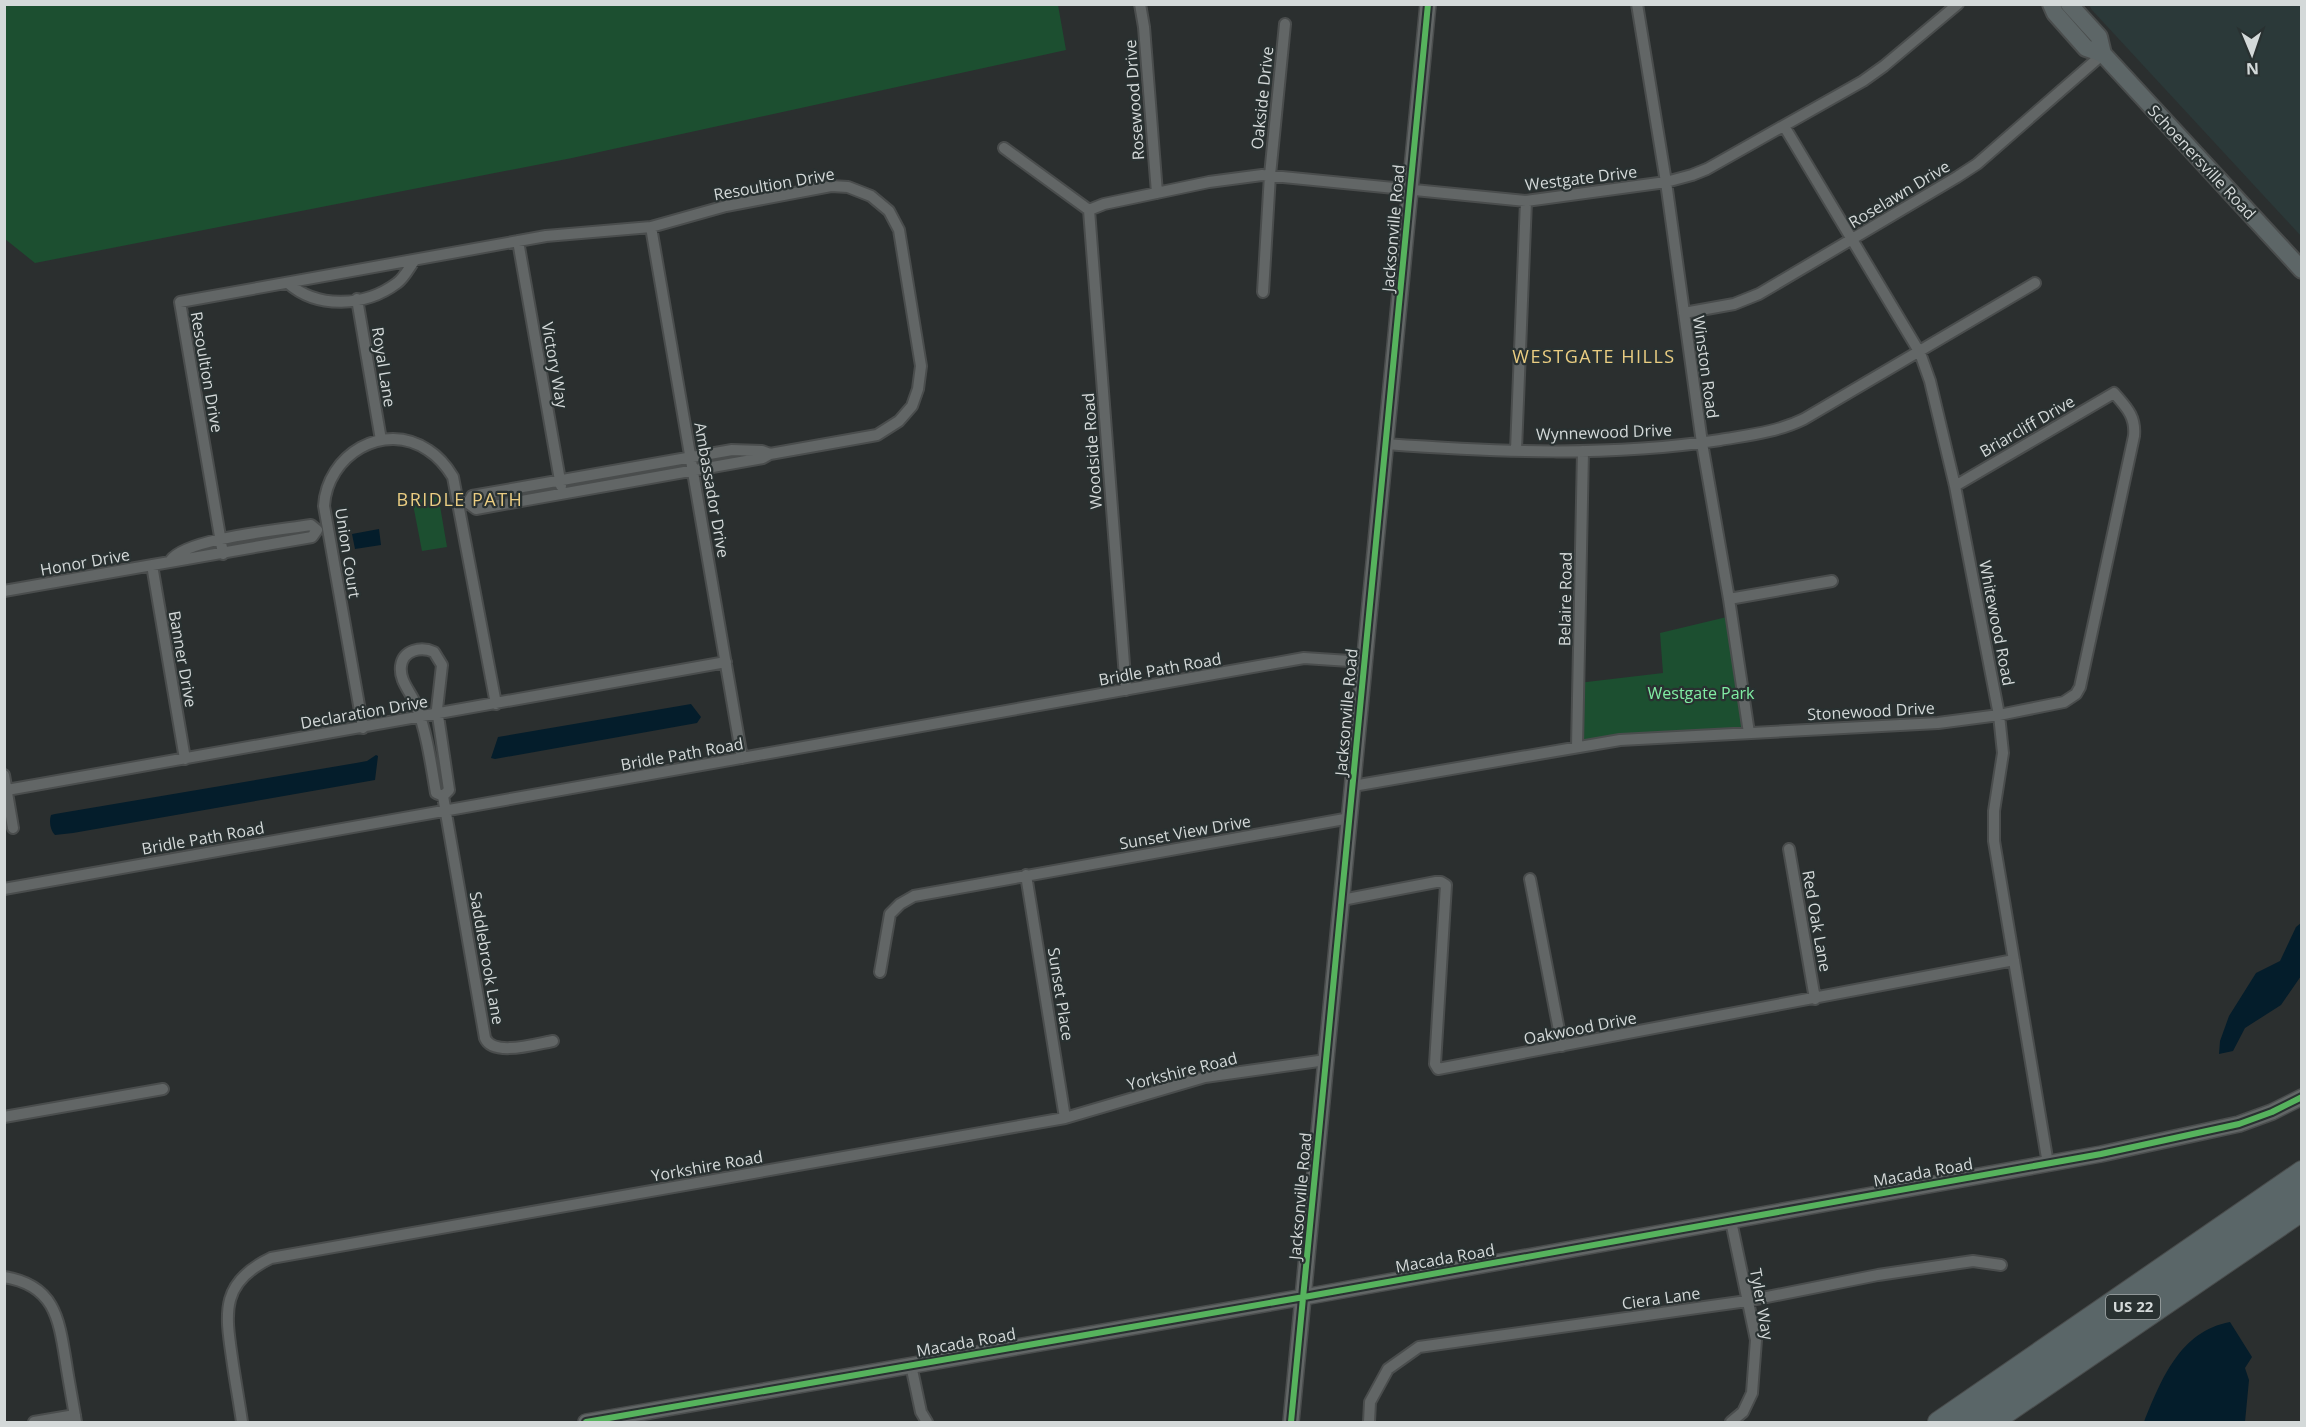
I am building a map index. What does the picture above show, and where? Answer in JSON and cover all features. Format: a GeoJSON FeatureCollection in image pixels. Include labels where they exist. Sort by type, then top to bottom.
{"type":"FeatureCollection","features":[{"type":"Feature","properties":{"kind":"highway"},"geometry":{"type":"LineString","coordinates":[[2186,1251],[2301,1160]]}},
{"type":"Feature","properties":{"kind":"highway"},"geometry":{"type":"LineString","coordinates":[[1938,1422],[2301,1171]]}},
{"type":"Feature","properties":{"kind":"highway","name":"US 22"},"geometry":{"type":"LineString","coordinates":[[1965,1422],[2301,1192]]}},
{"type":"Feature","properties":{"kind":"highway","name":"US 22"},"geometry":{"type":"LineString","coordinates":[[1993,1422],[2296,1216]]}},
{"type":"Feature","properties":{"kind":"main road","name":"Schoenersville Road"},"geometry":{"type":"LineString","coordinates":[[2051,4],[2055,13],[2086,48],[2103,54]]}},
{"type":"Feature","properties":{"kind":"main road","name":"Schoenersville Road"},"geometry":{"type":"LineString","coordinates":[[2069,4],[2098,37],[2103,54],[2301,270]]}},
{"type":"Feature","properties":{"kind":"street","name":"Rosewood Drive"},"geometry":{"type":"LineString","coordinates":[[1140,4],[1157,193]]}},
{"type":"Feature","properties":{"kind":"street","name":"Jacksonville Road"},"geometry":{"type":"LineString","coordinates":[[1291,1422],[1428,4]]}},
{"type":"Feature","properties":{"kind":"street","name":"Winston Road"},"geometry":{"type":"LineString","coordinates":[[1637,4],[1666,182],[1702,442],[1749,733]]}},
{"type":"Feature","properties":{"kind":"street","name":"Westgate Drive"},"geometry":{"type":"LineString","coordinates":[[1089,210],[1104,204],[1157,193],[1240,177],[1270,175],[1526,201],[1666,182],[1692,176],[1863,81],[1958,4]]}},
{"type":"Feature","properties":{"kind":"street","name":"Oakside Drive"},"geometry":{"type":"LineString","coordinates":[[1263,292],[1270,175],[1285,24]]}},
{"type":"Feature","properties":{"kind":"street","name":"Roselawn Drive"},"geometry":{"type":"LineString","coordinates":[[1684,313],[1748,300],[1977,164],[2103,54]]}},
{"type":"Feature","properties":{"kind":"street","name":"Whitewood Road"},"geometry":{"type":"LineString","coordinates":[[1784,126],[1920,352],[1930,381],[1955,486],[1999,715],[2003,753],[1993,826],[2048,1164]]}},
{"type":"Feature","properties":{"kind":"street"},"geometry":{"type":"LineString","coordinates":[[1004,148],[1089,210]]}},
{"type":"Feature","properties":{"kind":"street","name":"Resoultion Drive"},"geometry":{"type":"LineString","coordinates":[[223,554],[180,302],[518,241],[574,233],[651,227],[739,203],[831,186],[848,187],[872,196],[884,206],[897,225],[921,366],[918,389],[912,406],[899,421],[877,435],[770,454],[763,458],[476,509],[464,504],[472,496],[732,450],[762,450],[770,454]]}},
{"type":"Feature","properties":{"kind":"street"},"geometry":{"type":"LineString","coordinates":[[1516,450],[1526,201]]}},
{"type":"Feature","properties":{"kind":"street","name":"Woodside Road"},"geometry":{"type":"LineString","coordinates":[[1089,210],[1126,690]]}},
{"type":"Feature","properties":{"kind":"street","name":"Ambassador Drive"},"geometry":{"type":"LineString","coordinates":[[651,227],[742,758]]}},
{"type":"Feature","properties":{"kind":"street","name":"Victory Way"},"geometry":{"type":"LineString","coordinates":[[518,241],[562,494]]}},
{"type":"Feature","properties":{"kind":"street"},"geometry":{"type":"LineString","coordinates":[[288,283],[299,293],[318,300],[357,299],[377,294],[398,282],[414,261]]}},
{"type":"Feature","properties":{"kind":"street","name":"Wynnewood Drive"},"geometry":{"type":"LineString","coordinates":[[1386,444],[1516,450],[1627,450],[1771,432],[1795,424],[2036,283]]}},
{"type":"Feature","properties":{"kind":"street","name":"Royal Lane"},"geometry":{"type":"LineString","coordinates":[[357,299],[381,440]]}},
{"type":"Feature","properties":{"kind":"street","name":"Briarcliff Drive"},"geometry":{"type":"LineString","coordinates":[[1955,486],[2114,393]]}},
{"type":"Feature","properties":{"kind":"street","name":"Stonewood Drive"},"geometry":{"type":"LineString","coordinates":[[1353,786],[1620,740],[1938,723],[1999,715],[2064,702],[2076,694],[2080,687],[2134,436],[2134,420],[2131,413],[2114,393]]}},
{"type":"Feature","properties":{"kind":"street","name":"Union Court"},"geometry":{"type":"LineString","coordinates":[[363,728],[322,529],[324,501],[337,468],[357,448],[381,440],[415,443],[435,455],[453,477],[464,504],[496,704]]}},
{"type":"Feature","properties":{"kind":"street","name":"Belaire Road"},"geometry":{"type":"LineString","coordinates":[[1577,747],[1583,451]]}},
{"type":"Feature","properties":{"kind":"street","name":"Honor Drive"},"geometry":{"type":"LineString","coordinates":[[171,560],[175,555],[198,544],[311,525],[322,529]]}},
{"type":"Feature","properties":{"kind":"street","name":"Honor Drive"},"geometry":{"type":"LineString","coordinates":[[4,591],[312,537],[322,529]]}},
{"type":"Feature","properties":{"kind":"street","name":"Banner Drive"},"geometry":{"type":"LineString","coordinates":[[152,565],[185,759]]}},
{"type":"Feature","properties":{"kind":"street"},"geometry":{"type":"LineString","coordinates":[[1729,598],[1832,581]]}},
{"type":"Feature","properties":{"kind":"street"},"geometry":{"type":"LineString","coordinates":[[420,649],[434,652],[442,665],[438,715],[449,790],[444,796],[436,793],[426,738],[414,699],[402,678],[401,669],[407,654],[420,649]]}},
{"type":"Feature","properties":{"kind":"street","name":"Bridle Path Road"},"geometry":{"type":"LineString","coordinates":[[4,888],[1304,658],[1365,662]]}},
{"type":"Feature","properties":{"kind":"street","name":"Declaration Drive"},"geometry":{"type":"LineString","coordinates":[[7,790],[726,662]]}},
{"type":"Feature","properties":{"kind":"street"},"geometry":{"type":"LineString","coordinates":[[4,775],[14,828]]}},
{"type":"Feature","properties":{"kind":"street","name":"Saddlebrook Lane"},"geometry":{"type":"LineString","coordinates":[[444,796],[487,1042],[499,1049],[553,1041]]}},
{"type":"Feature","properties":{"kind":"street","name":"Sunset View Drive"},"geometry":{"type":"LineString","coordinates":[[880,972],[890,914],[900,904],[914,896],[1350,818]]}},
{"type":"Feature","properties":{"kind":"street","name":"Red Oak Lane"},"geometry":{"type":"LineString","coordinates":[[1790,849],[1815,999]]}},
{"type":"Feature","properties":{"kind":"street","name":"Sunset Place"},"geometry":{"type":"LineString","coordinates":[[1026,875],[1065,1118]]}},
{"type":"Feature","properties":{"kind":"street"},"geometry":{"type":"LineString","coordinates":[[1530,879],[1562,1046]]}},
{"type":"Feature","properties":{"kind":"street","name":"Oakwood Drive"},"geometry":{"type":"LineString","coordinates":[[1342,900],[1436,882],[1446,885],[1435,1064],[1438,1069],[2014,960]]}},
{"type":"Feature","properties":{"kind":"street","name":"Yorkshire Road"},"geometry":{"type":"LineString","coordinates":[[242,1422],[226,1312],[240,1280],[250,1270],[271,1258],[1065,1118],[1206,1077],[1326,1060]]}},
{"type":"Feature","properties":{"kind":"street"},"geometry":{"type":"LineString","coordinates":[[4,1117],[163,1089]]}},
{"type":"Feature","properties":{"kind":"street","name":"Macada Road"},"geometry":{"type":"LineString","coordinates":[[586,1422],[2048,1164],[2221,1129],[2257,1118],[2301,1097]]}},
{"type":"Feature","properties":{"kind":"street","name":"Tyler Way"},"geometry":{"type":"LineString","coordinates":[[1731,1221],[1756,1340],[1752,1393],[1743,1412],[1731,1422]]}},
{"type":"Feature","properties":{"kind":"street","name":"Ciera Lane"},"geometry":{"type":"LineString","coordinates":[[1369,1422],[1370,1402],[1388,1369],[1419,1347],[1747,1301],[1878,1275],[1973,1261],[2001,1265]]}},
{"type":"Feature","properties":{"kind":"street"},"geometry":{"type":"LineString","coordinates":[[4,1277],[36,1287],[51,1304],[60,1327],[75,1419],[34,1422]]}},
{"type":"Feature","properties":{"kind":"street"},"geometry":{"type":"LineString","coordinates":[[911,1365],[921,1412],[927,1422]]}},
{"type":"Feature","properties":{"kind":"shaded area"},"geometry":{"type":"Polygon","coordinates":[[[2089,5],[2301,5],[2301,236],[2092,10],[2089,5]]]}},
{"type":"Feature","properties":{"kind":"green space"},"geometry":{"type":"Polygon","coordinates":[[[5,5],[1058,5],[1066,50],[572,158],[35,263],[5,239],[5,5]]]}},
{"type":"Feature","properties":{"kind":"green space"},"geometry":{"type":"Polygon","coordinates":[[[438,494],[447,547],[422,551],[412,499],[438,494]]]}},
{"type":"Feature","properties":{"kind":"green space","name":"Westgate Park"},"geometry":{"type":"Polygon","coordinates":[[[1731,616],[1749,733],[1577,747],[1578,683],[1663,673],[1660,633],[1731,616]]]}},
{"type":"Feature","properties":{"kind":"water"},"geometry":{"type":"Polygon","coordinates":[[[379,529],[381,545],[355,549],[352,534],[379,529]]]}},
{"type":"Feature","properties":{"kind":"water"},"geometry":{"type":"Polygon","coordinates":[[[691,704],[701,717],[697,723],[491,758],[498,737],[691,704]]]}},
{"type":"Feature","properties":{"kind":"water"},"geometry":{"type":"Polygon","coordinates":[[[378,756],[375,780],[73,833],[55,835],[50,825],[51,815],[55,814],[367,761],[378,756]]]}},
{"type":"Feature","properties":{"kind":"water"},"geometry":{"type":"Polygon","coordinates":[[[2301,923],[2301,976],[2281,1005],[2245,1028],[2233,1051],[2219,1054],[2220,1041],[2229,1016],[2256,973],[2280,961],[2296,927],[2301,923]]]}},
{"type":"Feature","properties":{"kind":"water"},"geometry":{"type":"Polygon","coordinates":[[[2230,1322],[2252,1357],[2245,1368],[2249,1380],[2245,1422],[2144,1422],[2165,1374],[2185,1347],[2213,1327],[2230,1322]]]}},
{"type":"Feature","properties":{"kind":"cycle path"},"geometry":{"type":"LineString","coordinates":[[1291,1422],[1428,4]]}},
{"type":"Feature","properties":{"kind":"cycle path"},"geometry":{"type":"LineString","coordinates":[[586,1422],[1304,1297],[2101,1154],[2239,1124],[2272,1112],[2302,1097]]}},
{"type":"Feature","properties":{"kind":"district","name":"WESTGATE HILLS"},"geometry":{"type":"Point","coordinates":[1594,357]}},
{"type":"Feature","properties":{"kind":"district","name":"BRIDLE PATH"},"geometry":{"type":"Point","coordinates":[460,500]}}]}
